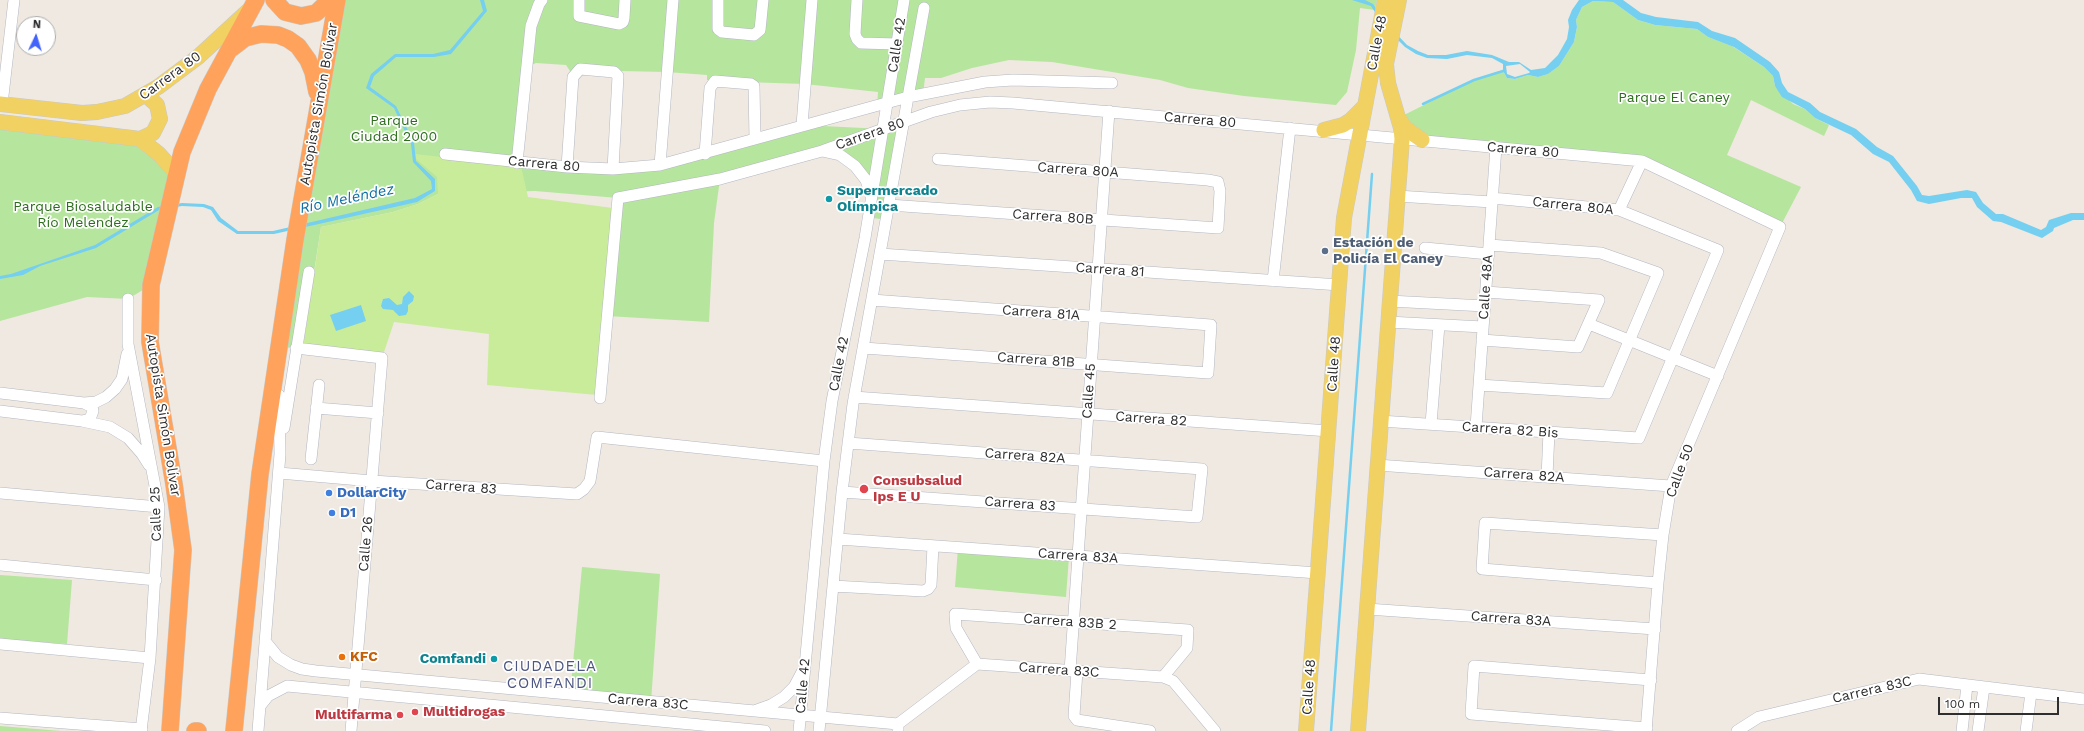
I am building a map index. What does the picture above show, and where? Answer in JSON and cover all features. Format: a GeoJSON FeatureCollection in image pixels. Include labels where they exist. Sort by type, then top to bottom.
{"type":"FeatureCollection","features":[{"type":"Feature","properties":{"kind":"highway"},"geometry":{"type":"LineString","coordinates":[[274,0],[285,12],[301,16],[316,13],[325,7],[330,0]]}},
{"type":"Feature","properties":{"kind":"highway","name":"Autopista Simón Bolívar"},"geometry":{"type":"LineString","coordinates":[[234,731],[260,474],[285,301],[337,0]]}},
{"type":"Feature","properties":{"kind":"highway","name":"Autopista Simón Bolívar"},"geometry":{"type":"LineString","coordinates":[[170,731],[183,550],[174,484],[150,342],[151,285],[175,179],[199,108],[223,60],[255,3]]}},
{"type":"Feature","properties":{"kind":"highway"},"geometry":{"type":"LineString","coordinates":[[223,60],[235,44],[249,37],[268,33],[283,37],[298,46],[308,60],[316,80],[319,104]]}},
{"type":"Feature","properties":{"kind":"main road","name":"Calle 48"},"geometry":{"type":"LineString","coordinates":[[1358,731],[1402,139],[1398,118],[1388,83],[1380,63],[1385,0]]}},
{"type":"Feature","properties":{"kind":"main road","name":"Calle 48"},"geometry":{"type":"LineString","coordinates":[[1306,731],[1344,218],[1366,105],[1399,0]]}},
{"type":"Feature","properties":{"kind":"main road","name":"Carrera 80"},"geometry":{"type":"LineString","coordinates":[[1,104],[82,114],[126,106],[146,96],[198,56],[255,3]]}},
{"type":"Feature","properties":{"kind":"main road"},"geometry":{"type":"LineString","coordinates":[[0,122],[140,138],[153,132],[160,119],[157,105],[146,96]]}},
{"type":"Feature","properties":{"kind":"main road"},"geometry":{"type":"LineString","coordinates":[[1324,130],[1343,125],[1362,111],[1366,105]]}},
{"type":"Feature","properties":{"kind":"main road"},"geometry":{"type":"LineString","coordinates":[[1398,118],[1405,128],[1422,140]]}},
{"type":"Feature","properties":{"kind":"main road"},"geometry":{"type":"LineString","coordinates":[[140,138],[159,154],[175,179]]}},
{"type":"Feature","properties":{"kind":"street"},"geometry":{"type":"LineString","coordinates":[[1,104],[14,0]]}},
{"type":"Feature","properties":{"kind":"street"},"geometry":{"type":"LineString","coordinates":[[580,0],[579,16],[619,24],[622,22],[625,0]]}},
{"type":"Feature","properties":{"kind":"street"},"geometry":{"type":"LineString","coordinates":[[660,165],[673,0]]}},
{"type":"Feature","properties":{"kind":"street"},"geometry":{"type":"LineString","coordinates":[[718,0],[718,29],[722,32],[754,35],[760,30],[763,0]]}},
{"type":"Feature","properties":{"kind":"street"},"geometry":{"type":"LineString","coordinates":[[802,126],[812,0]]}},
{"type":"Feature","properties":{"kind":"street"},"geometry":{"type":"LineString","coordinates":[[857,0],[855,34],[857,39],[861,42],[897,44]]}},
{"type":"Feature","properties":{"kind":"street","name":"Calle 42"},"geometry":{"type":"LineString","coordinates":[[799,731],[824,461],[834,390],[884,129],[904,0]]}},
{"type":"Feature","properties":{"kind":"street"},"geometry":{"type":"LineString","coordinates":[[517,163],[532,26],[540,2]]}},
{"type":"Feature","properties":{"kind":"street","name":"Calle 42"},"geometry":{"type":"LineString","coordinates":[[819,731],[842,492],[854,397],[924,8]]}},
{"type":"Feature","properties":{"kind":"street"},"geometry":{"type":"LineString","coordinates":[[567,167],[573,77],[580,69],[614,72],[618,76],[613,169]]}},
{"type":"Feature","properties":{"kind":"street","name":"Carrera 80"},"geometry":{"type":"LineString","coordinates":[[445,154],[517,163],[567,167],[613,169],[660,165],[888,104],[908,97],[985,82],[1013,80],[1112,83]]}},
{"type":"Feature","properties":{"kind":"street"},"geometry":{"type":"LineString","coordinates":[[705,154],[711,84],[715,81],[751,84],[754,86],[755,139]]}},
{"type":"Feature","properties":{"kind":"street","name":"Carrera 80"},"geometry":{"type":"LineString","coordinates":[[600,398],[618,198],[720,180],[822,151],[931,112],[960,105],[990,102],[1109,111],[1642,161],[1780,227]]}},
{"type":"Feature","properties":{"kind":"street","name":"Calle 45"},"geometry":{"type":"LineString","coordinates":[[1109,111],[1074,621],[1074,716],[1077,720],[1150,731]]}},
{"type":"Feature","properties":{"kind":"street"},"geometry":{"type":"LineString","coordinates":[[1273,281],[1290,128]]}},
{"type":"Feature","properties":{"kind":"street","name":"Calle 48A"},"geometry":{"type":"LineString","coordinates":[[1476,427],[1496,147]]}},
{"type":"Feature","properties":{"kind":"street"},"geometry":{"type":"LineString","coordinates":[[822,151],[840,155],[855,166],[866,180],[871,198]]}},
{"type":"Feature","properties":{"kind":"street","name":"Carrera 80A"},"geometry":{"type":"LineString","coordinates":[[938,160],[1208,180],[1218,182],[1220,191],[1218,228]]}},
{"type":"Feature","properties":{"kind":"street"},"geometry":{"type":"LineString","coordinates":[[1619,210],[1642,161]]}},
{"type":"Feature","properties":{"kind":"street","name":"Carrera 80A"},"geometry":{"type":"LineString","coordinates":[[1397,196],[1492,200],[1619,210],[1718,250],[1674,358]]}},
{"type":"Feature","properties":{"kind":"street","name":"Carrera 80B"},"geometry":{"type":"LineString","coordinates":[[889,206],[1218,228]]}},
{"type":"Feature","properties":{"kind":"street","name":"Calle 50"},"geometry":{"type":"LineString","coordinates":[[1646,729],[1658,583],[1663,535],[1671,486],[1780,227]]}},
{"type":"Feature","properties":{"kind":"street"},"geometry":{"type":"LineString","coordinates":[[1425,248],[1602,253],[1658,274],[1607,393],[1479,385]]}},
{"type":"Feature","properties":{"kind":"street","name":"Carrera 81"},"geometry":{"type":"LineString","coordinates":[[880,254],[1340,285]]}},
{"type":"Feature","properties":{"kind":"street"},"geometry":{"type":"LineString","coordinates":[[258,731],[280,454],[309,272]]}},
{"type":"Feature","properties":{"kind":"street"},"geometry":{"type":"LineString","coordinates":[[1482,340],[1578,347],[1599,300],[1486,292]]}},
{"type":"Feature","properties":{"kind":"street","name":"Calle 25"},"geometry":{"type":"LineString","coordinates":[[128,299],[128,344],[159,507],[156,580],[150,658],[141,730]]}},
{"type":"Feature","properties":{"kind":"street","name":"Carrera 81A"},"geometry":{"type":"LineString","coordinates":[[872,300],[1211,325],[1208,373]]}},
{"type":"Feature","properties":{"kind":"street"},"geometry":{"type":"LineString","coordinates":[[1389,300],[1485,306]]}},
{"type":"Feature","properties":{"kind":"street"},"geometry":{"type":"LineString","coordinates":[[280,454],[278,407],[285,301]]}},
{"type":"Feature","properties":{"kind":"street"},"geometry":{"type":"LineString","coordinates":[[1388,322],[1483,327]]}},
{"type":"Feature","properties":{"kind":"street"},"geometry":{"type":"LineString","coordinates":[[1589,324],[1718,376]]}},
{"type":"Feature","properties":{"kind":"street"},"geometry":{"type":"LineString","coordinates":[[1431,424],[1439,325]]}},
{"type":"Feature","properties":{"kind":"street"},"geometry":{"type":"LineString","coordinates":[[0,393],[84,403],[96,402],[106,397],[115,389],[122,379],[128,344]]}},
{"type":"Feature","properties":{"kind":"street","name":"Calle 26"},"geometry":{"type":"LineString","coordinates":[[296,348],[382,358],[350,731]]}},
{"type":"Feature","properties":{"kind":"street","name":"Carrera 81B"},"geometry":{"type":"LineString","coordinates":[[864,348],[1208,373]]}},
{"type":"Feature","properties":{"kind":"street","name":"Carrera 82 Bis"},"geometry":{"type":"LineString","coordinates":[[1380,421],[1639,438],[1674,358]]}},
{"type":"Feature","properties":{"kind":"street"},"geometry":{"type":"LineString","coordinates":[[311,459],[320,385]]}},
{"type":"Feature","properties":{"kind":"street","name":"Carrera 82"},"geometry":{"type":"LineString","coordinates":[[854,397],[1329,431]]}},
{"type":"Feature","properties":{"kind":"street"},"geometry":{"type":"LineString","coordinates":[[82,421],[90,419],[93,411],[92,407],[84,403]]}},
{"type":"Feature","properties":{"kind":"street"},"geometry":{"type":"LineString","coordinates":[[316,408],[378,413]]}},
{"type":"Feature","properties":{"kind":"street"},"geometry":{"type":"LineString","coordinates":[[0,411],[82,421],[110,427],[128,438],[142,454],[153,473]]}},
{"type":"Feature","properties":{"kind":"street"},"geometry":{"type":"LineString","coordinates":[[1547,477],[1549,432]]}},
{"type":"Feature","properties":{"kind":"street","name":"Carrera 83"},"geometry":{"type":"LineString","coordinates":[[279,472],[372,481],[577,494],[584,490],[590,481],[597,437],[824,461]]}},
{"type":"Feature","properties":{"kind":"street","name":"Carrera 82A"},"geometry":{"type":"LineString","coordinates":[[848,444],[1202,469],[1197,517]]}},
{"type":"Feature","properties":{"kind":"street","name":"Carrera 82A"},"geometry":{"type":"LineString","coordinates":[[1377,465],[1671,486]]}},
{"type":"Feature","properties":{"kind":"street","name":"Carrera 83"},"geometry":{"type":"LineString","coordinates":[[842,492],[1197,517]]}},
{"type":"Feature","properties":{"kind":"street"},"geometry":{"type":"LineString","coordinates":[[0,493],[159,507]]}},
{"type":"Feature","properties":{"kind":"street"},"geometry":{"type":"LineString","coordinates":[[1658,583],[1482,569],[1485,523],[1663,535]]}},
{"type":"Feature","properties":{"kind":"street","name":"Carrera 83A"},"geometry":{"type":"LineString","coordinates":[[838,539],[1318,573]]}},
{"type":"Feature","properties":{"kind":"street"},"geometry":{"type":"LineString","coordinates":[[833,586],[917,592],[928,589],[932,579],[933,546]]}},
{"type":"Feature","properties":{"kind":"street"},"geometry":{"type":"LineString","coordinates":[[0,565],[156,580]]}},
{"type":"Feature","properties":{"kind":"street","name":"Carrera 83A"},"geometry":{"type":"LineString","coordinates":[[1367,609],[1655,630]]}},
{"type":"Feature","properties":{"kind":"street","name":"Carrera 83B 2"},"geometry":{"type":"LineString","coordinates":[[977,664],[956,628],[955,614],[1188,630],[1187,648],[1163,677]]}},
{"type":"Feature","properties":{"kind":"street","name":"Carrera 83C"},"geometry":{"type":"LineString","coordinates":[[265,641],[278,657],[302,669],[597,698],[821,717],[898,727],[977,664],[1163,677]]}},
{"type":"Feature","properties":{"kind":"street"},"geometry":{"type":"LineString","coordinates":[[0,644],[150,658]]}},
{"type":"Feature","properties":{"kind":"street"},"geometry":{"type":"LineString","coordinates":[[743,711],[757,710],[771,705],[784,697],[794,687],[802,674],[805,660]]}},
{"type":"Feature","properties":{"kind":"street"},"geometry":{"type":"LineString","coordinates":[[1646,729],[1471,714],[1474,666],[1651,680]]}},
{"type":"Feature","properties":{"kind":"street"},"geometry":{"type":"LineString","coordinates":[[1163,677],[1173,681],[1215,731]]}},
{"type":"Feature","properties":{"kind":"street","name":"Carrera 83C"},"geometry":{"type":"LineString","coordinates":[[1737,731],[1758,717],[1919,680],[2084,699]]}},
{"type":"Feature","properties":{"kind":"street"},"geometry":{"type":"LineString","coordinates":[[1962,731],[1967,685]]}},
{"type":"Feature","properties":{"kind":"street","name":"Carrera 83C"},"geometry":{"type":"LineString","coordinates":[[260,706],[268,696],[287,686],[765,731]]}},
{"type":"Feature","properties":{"kind":"street"},"geometry":{"type":"LineString","coordinates":[[1978,731],[1984,687]]}},
{"type":"Feature","properties":{"kind":"street"},"geometry":{"type":"LineString","coordinates":[[2026,731],[2031,693]]}},
{"type":"Feature","properties":{"kind":"street"},"geometry":{"type":"LineString","coordinates":[[553,711],[558,709],[561,703],[560,698],[556,694]]}},
{"type":"Feature","properties":{"kind":"street"},"geometry":{"type":"LineString","coordinates":[[596,715],[592,712],[590,706],[597,698]]}},
{"type":"Feature","properties":{"kind":"street"},"geometry":{"type":"LineString","coordinates":[[0,718],[141,730]]}},
{"type":"Feature","properties":{"kind":"green space","name":"Parque Ciudad 2000"},"geometry":{"type":"Polygon","coordinates":[[[337,0],[1377,0],[1375,10],[1360,8],[1356,50],[1347,92],[1336,105],[1244,96],[1188,88],[1160,80],[1052,62],[1009,60],[972,68],[941,78],[925,78],[923,94],[877,107],[878,92],[805,84],[715,81],[707,80],[707,75],[667,72],[576,72],[570,71],[566,65],[536,63],[527,67],[517,162],[660,165],[802,125],[884,129],[904,122],[886,220],[868,217],[871,198],[855,166],[822,151],[720,179],[714,223],[709,322],[607,316],[618,198],[535,191],[438,194],[418,204],[393,212],[321,227],[302,349],[282,347],[337,0]]]}},
{"type":"Feature","properties":{"kind":"green space","name":"Parque El Caney"},"geometry":{"type":"Polygon","coordinates":[[[1593,1],[1613,2],[1638,20],[1655,25],[1697,29],[1708,37],[1732,46],[1764,67],[1773,76],[1775,86],[1793,104],[1805,109],[1815,118],[1829,125],[1824,136],[1751,100],[1727,155],[1801,187],[1780,227],[1642,161],[1422,140],[1398,118],[1474,80],[1503,71],[1507,78],[1515,79],[1528,75],[1538,77],[1548,74],[1559,66],[1574,42],[1577,27],[1576,20],[1582,7],[1593,1]]]}},
{"type":"Feature","properties":{"kind":"green space","name":"Parque Biosaludable Río Melendez"},"geometry":{"type":"Polygon","coordinates":[[[0,122],[140,139],[176,173],[151,285],[128,299],[87,297],[0,321],[0,122]]]}},
{"type":"Feature","properties":{"kind":"green space"},"geometry":{"type":"Polygon","coordinates":[[[415,154],[521,166],[528,197],[613,208],[597,395],[487,385],[489,334],[394,322],[383,355],[303,348],[321,227],[393,212],[418,204],[438,194],[437,177],[416,159],[415,154]]]}},
{"type":"Feature","properties":{"kind":"green space"},"geometry":{"type":"Polygon","coordinates":[[[958,548],[1069,556],[1066,597],[955,587],[958,548]]]}},
{"type":"Feature","properties":{"kind":"green space"},"geometry":{"type":"Polygon","coordinates":[[[582,567],[660,574],[651,702],[570,695],[582,567]]]}},
{"type":"Feature","properties":{"kind":"green space"},"geometry":{"type":"Polygon","coordinates":[[[0,575],[72,580],[67,644],[0,639],[0,575]]]}},
{"type":"Feature","properties":{"kind":"green space"},"geometry":{"type":"Polygon","coordinates":[[[0,726],[61,731],[0,731],[0,726]]]}},
{"type":"Feature","properties":{"kind":"water"},"geometry":{"type":"Polygon","coordinates":[[[480,0],[484,0],[487,11],[451,54],[434,57],[396,57],[374,76],[370,87],[396,106],[414,143],[416,161],[435,179],[435,191],[417,202],[274,234],[237,234],[218,221],[211,210],[203,207],[182,206],[159,210],[96,248],[40,266],[23,275],[0,279],[0,276],[11,274],[95,245],[158,207],[182,203],[204,204],[213,207],[221,218],[238,231],[273,231],[415,198],[432,189],[431,181],[413,162],[411,144],[394,108],[366,88],[371,74],[395,54],[433,54],[450,50],[483,11],[480,0]]]}},
{"type":"Feature","properties":{"kind":"water"},"geometry":{"type":"Polygon","coordinates":[[[1352,0],[1365,0],[1373,4],[1387,24],[1407,45],[1428,55],[1446,55],[1467,51],[1492,55],[1509,62],[1519,62],[1531,70],[1545,68],[1558,55],[1567,39],[1569,27],[1568,20],[1572,10],[1579,0],[1623,0],[1641,13],[1656,17],[1698,22],[1712,31],[1735,38],[1770,62],[1779,72],[1782,83],[1788,92],[1810,103],[1820,112],[1856,129],[1877,147],[1893,156],[1917,186],[1922,195],[1929,196],[1967,190],[1976,192],[1983,203],[1996,214],[2003,214],[2041,230],[2046,227],[2049,220],[2071,213],[2084,213],[2084,220],[2073,220],[2054,228],[2053,231],[2042,238],[2001,222],[1993,221],[1977,207],[1972,198],[1961,198],[1929,204],[1917,201],[1911,190],[1889,162],[1873,154],[1851,135],[1815,118],[1805,109],[1782,97],[1775,86],[1773,76],[1764,67],[1734,47],[1708,37],[1697,29],[1655,25],[1638,20],[1613,2],[1593,1],[1582,7],[1576,20],[1577,27],[1574,42],[1559,66],[1548,74],[1538,77],[1528,75],[1515,79],[1507,78],[1503,71],[1503,64],[1492,58],[1467,55],[1447,59],[1427,58],[1416,54],[1405,47],[1384,26],[1371,6],[1352,0]],[[1520,64],[1506,66],[1507,74],[1515,77],[1530,72],[1520,64]]]}},
{"type":"Feature","properties":{"kind":"water"},"geometry":{"type":"Polygon","coordinates":[[[409,291],[414,296],[413,301],[408,305],[406,315],[399,316],[393,310],[383,309],[381,306],[383,299],[389,298],[397,305],[402,304],[403,297],[409,291]]]}},
{"type":"Feature","properties":{"kind":"water"},"geometry":{"type":"Polygon","coordinates":[[[361,305],[366,321],[336,331],[330,315],[361,305]]]}},
{"type":"Feature","properties":{"kind":"waterway"},"geometry":{"type":"LineString","coordinates":[[1423,104],[1474,80],[1503,71]]}},
{"type":"Feature","properties":{"kind":"waterway"},"geometry":{"type":"LineString","coordinates":[[1331,731],[1372,174]]}},
{"type":"Feature","properties":{"kind":"place","name":"Supermercado Olímpica"},"geometry":{"type":"Point","coordinates":[829,199]}},
{"type":"Feature","properties":{"kind":"place","name":"Estación de Policía El Caney"},"geometry":{"type":"Point","coordinates":[1325,251]}},
{"type":"Feature","properties":{"kind":"place","name":"Consubsalud Ips E U"},"geometry":{"type":"Point","coordinates":[864,489]}},
{"type":"Feature","properties":{"kind":"place","name":"DollarCity"},"geometry":{"type":"Point","coordinates":[329,493]}},
{"type":"Feature","properties":{"kind":"place","name":"D1"},"geometry":{"type":"Point","coordinates":[332,513]}},
{"type":"Feature","properties":{"kind":"place","name":"KFC"},"geometry":{"type":"Point","coordinates":[342,657]}},
{"type":"Feature","properties":{"kind":"place","name":"Comfandi"},"geometry":{"type":"Point","coordinates":[494,659]}},
{"type":"Feature","properties":{"kind":"place","name":"Multidrogas"},"geometry":{"type":"Point","coordinates":[415,712]}},
{"type":"Feature","properties":{"kind":"place","name":"Multifarma"},"geometry":{"type":"Point","coordinates":[400,715]}},
{"type":"Feature","properties":{"kind":"district","name":"CIUDADELA COMFANDI"},"geometry":{"type":"Point","coordinates":[550,676]}},
{"type":"Feature","properties":{"kind":"water label","name":"Río Meléndez"},"geometry":{"type":"Point","coordinates":[347,199]}}]}
